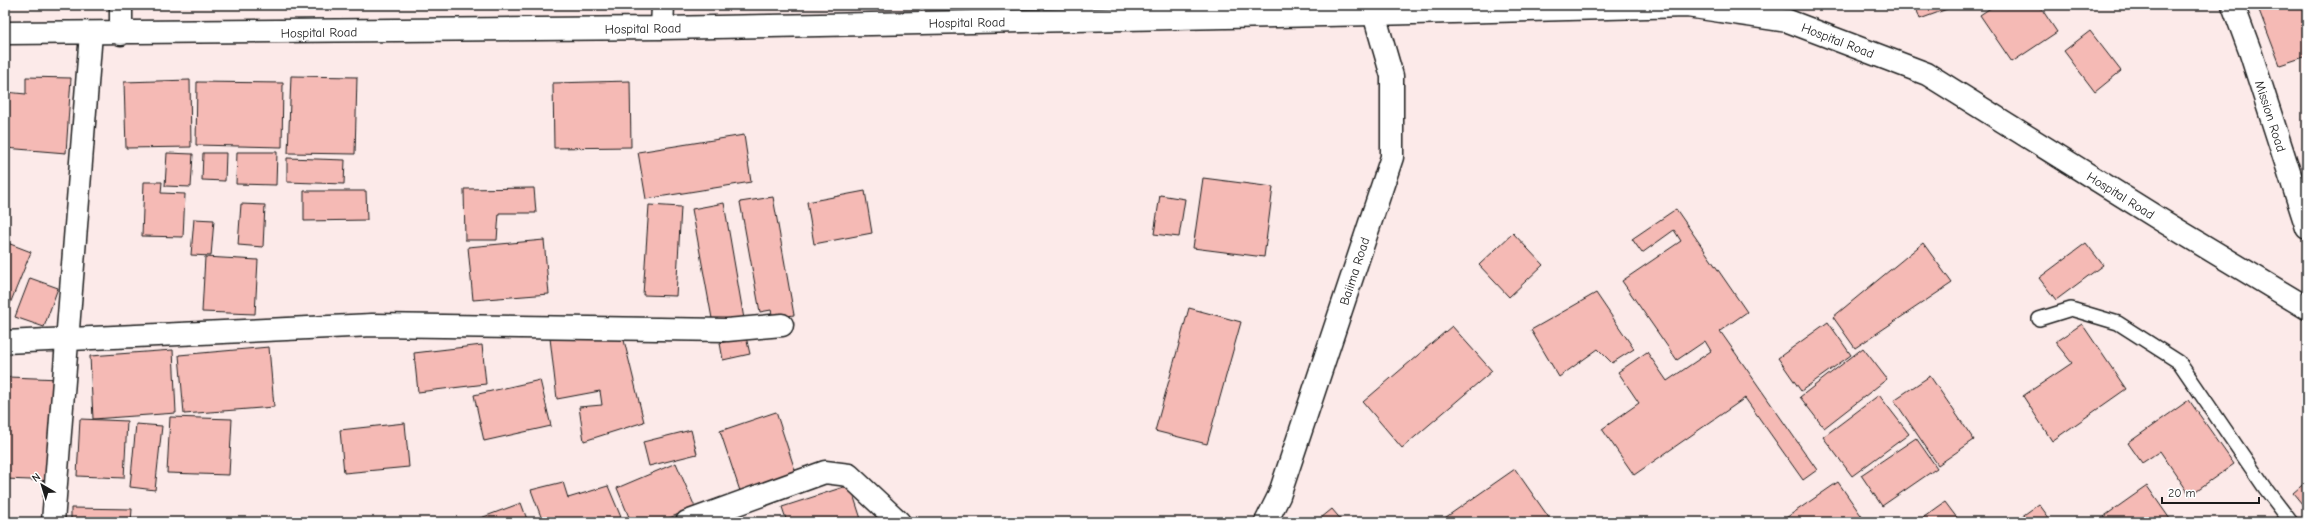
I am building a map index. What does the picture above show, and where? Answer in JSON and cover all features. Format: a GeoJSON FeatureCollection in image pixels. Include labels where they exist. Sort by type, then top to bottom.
{"type":"FeatureCollection","features":[{"type":"Feature","properties":{"kind":"street"},"geometry":{"type":"LineString","coordinates":[[121,5],[121,34]]}},
{"type":"Feature","properties":{"kind":"street"},"geometry":{"type":"LineString","coordinates":[[662,28],[663,5]]}},
{"type":"Feature","properties":{"kind":"street","name":"Mission Road"},"geometry":{"type":"LineString","coordinates":[[2233,5],[2250,51],[2307,228]]}},
{"type":"Feature","properties":{"kind":"street","name":"Hospital Road"},"geometry":{"type":"LineString","coordinates":[[5,34],[662,28],[1373,10],[1687,6],[1788,21],[1927,74],[2161,220],[2307,308]]}},
{"type":"Feature","properties":{"kind":"street","name":"Baiima Road"},"geometry":{"type":"LineString","coordinates":[[1266,522],[1279,496],[1392,157],[1392,76],[1373,10]]}},
{"type":"Feature","properties":{"kind":"street"},"geometry":{"type":"LineString","coordinates":[[52,522],[91,33]]}},
{"type":"Feature","properties":{"kind":"street"},"geometry":{"type":"LineString","coordinates":[[5,342],[372,325],[727,330],[782,325]]}},
{"type":"Feature","properties":{"kind":"street"},"geometry":{"type":"LineString","coordinates":[[687,522],[825,472],[849,475],[899,522]]}},
{"type":"Feature","properties":{"kind":"lane"},"geometry":{"type":"LineString","coordinates":[[2039,319],[2071,309],[2118,323],[2179,362],[2265,488],[2291,522]]}},
{"type":"Feature","properties":{"kind":"building"},"geometry":{"type":"Polygon","coordinates":[[[1915,5],[1958,5],[1920,19],[1915,5]]]}},
{"type":"Feature","properties":{"kind":"building"},"geometry":{"type":"Polygon","coordinates":[[[1995,5],[2039,5],[2057,32],[2012,62],[1980,15],[1995,5]]]}},
{"type":"Feature","properties":{"kind":"building"},"geometry":{"type":"Polygon","coordinates":[[[2257,5],[2307,5],[2307,56],[2280,65],[2257,5]]]}},
{"type":"Feature","properties":{"kind":"building"},"geometry":{"type":"Polygon","coordinates":[[[2090,31],[2121,71],[2095,92],[2064,51],[2090,31]]]}},
{"type":"Feature","properties":{"kind":"building"},"geometry":{"type":"Polygon","coordinates":[[[291,76],[357,77],[355,154],[288,153],[291,76]]]}},
{"type":"Feature","properties":{"kind":"building"},"geometry":{"type":"Polygon","coordinates":[[[26,77],[71,78],[66,153],[5,148],[5,92],[26,94],[26,77]]]}},
{"type":"Feature","properties":{"kind":"building"},"geometry":{"type":"Polygon","coordinates":[[[190,80],[191,147],[126,148],[124,82],[190,80]]]}},
{"type":"Feature","properties":{"kind":"building"},"geometry":{"type":"Polygon","coordinates":[[[630,81],[631,147],[554,148],[553,83],[630,81]]]}},
{"type":"Feature","properties":{"kind":"building"},"geometry":{"type":"Polygon","coordinates":[[[197,82],[283,83],[282,147],[196,145],[197,82]]]}},
{"type":"Feature","properties":{"kind":"building"},"geometry":{"type":"Polygon","coordinates":[[[744,135],[751,182],[646,199],[638,152],[744,135]]]}},
{"type":"Feature","properties":{"kind":"building"},"geometry":{"type":"Polygon","coordinates":[[[237,152],[277,152],[276,185],[236,184],[237,152]]]}},
{"type":"Feature","properties":{"kind":"building"},"geometry":{"type":"Polygon","coordinates":[[[167,153],[193,154],[191,187],[165,186],[167,153]]]}},
{"type":"Feature","properties":{"kind":"building"},"geometry":{"type":"Polygon","coordinates":[[[203,153],[226,153],[225,181],[202,180],[203,153]]]}},
{"type":"Feature","properties":{"kind":"building"},"geometry":{"type":"Polygon","coordinates":[[[287,158],[345,160],[344,184],[287,182],[287,158]]]}},
{"type":"Feature","properties":{"kind":"building"},"geometry":{"type":"Polygon","coordinates":[[[1203,178],[1273,187],[1264,257],[1193,248],[1203,178]]]}},
{"type":"Feature","properties":{"kind":"building"},"geometry":{"type":"Polygon","coordinates":[[[144,182],[162,182],[161,193],[185,194],[183,237],[142,236],[144,182]]]}},
{"type":"Feature","properties":{"kind":"building"},"geometry":{"type":"Polygon","coordinates":[[[534,188],[536,213],[499,213],[497,240],[465,240],[464,189],[534,188]]]}},
{"type":"Feature","properties":{"kind":"building"},"geometry":{"type":"Polygon","coordinates":[[[304,191],[366,191],[367,220],[304,221],[304,191]]]}},
{"type":"Feature","properties":{"kind":"building"},"geometry":{"type":"Polygon","coordinates":[[[865,191],[872,233],[814,244],[807,202],[865,191]]]}},
{"type":"Feature","properties":{"kind":"building"},"geometry":{"type":"Polygon","coordinates":[[[1160,195],[1185,199],[1179,237],[1154,234],[1160,195]]]}},
{"type":"Feature","properties":{"kind":"building"},"geometry":{"type":"Polygon","coordinates":[[[773,197],[794,315],[773,318],[771,310],[760,312],[740,202],[773,197]]]}},
{"type":"Feature","properties":{"kind":"building"},"geometry":{"type":"Polygon","coordinates":[[[724,203],[744,319],[713,324],[692,209],[724,203]]]}},
{"type":"Feature","properties":{"kind":"building"},"geometry":{"type":"Polygon","coordinates":[[[241,204],[265,205],[263,247],[238,245],[241,204]]]}},
{"type":"Feature","properties":{"kind":"building"},"geometry":{"type":"Polygon","coordinates":[[[649,205],[681,207],[676,296],[643,295],[649,205]]]}},
{"type":"Feature","properties":{"kind":"building"},"geometry":{"type":"Polygon","coordinates":[[[1676,209],[1747,312],[1720,331],[1817,470],[1803,480],[1745,398],[1634,475],[1602,429],[1639,403],[1618,372],[1647,352],[1667,381],[1711,351],[1705,341],[1677,360],[1622,281],[1681,241],[1674,230],[1642,253],[1632,239],[1676,209]]]}},
{"type":"Feature","properties":{"kind":"building"},"geometry":{"type":"Polygon","coordinates":[[[194,219],[214,220],[211,256],[191,255],[194,219]]]}},
{"type":"Feature","properties":{"kind":"building"},"geometry":{"type":"Polygon","coordinates":[[[1513,233],[1543,265],[1509,297],[1479,265],[1513,233]]]}},
{"type":"Feature","properties":{"kind":"building"},"geometry":{"type":"Polygon","coordinates":[[[544,240],[549,294],[473,300],[468,247],[544,240]]]}},
{"type":"Feature","properties":{"kind":"building"},"geometry":{"type":"Polygon","coordinates":[[[5,242],[31,252],[5,316],[5,242]]]}},
{"type":"Feature","properties":{"kind":"building"},"geometry":{"type":"Polygon","coordinates":[[[1923,243],[1952,283],[1855,348],[1833,317],[1923,243]]]}},
{"type":"Feature","properties":{"kind":"building"},"geometry":{"type":"Polygon","coordinates":[[[2086,243],[2103,265],[2056,300],[2039,278],[2086,243]]]}},
{"type":"Feature","properties":{"kind":"building"},"geometry":{"type":"Polygon","coordinates":[[[205,257],[258,260],[255,314],[202,312],[205,257]]]}},
{"type":"Feature","properties":{"kind":"building"},"geometry":{"type":"Polygon","coordinates":[[[30,278],[58,288],[44,327],[15,317],[30,278]]]}},
{"type":"Feature","properties":{"kind":"building"},"geometry":{"type":"Polygon","coordinates":[[[1596,293],[1634,349],[1612,363],[1598,349],[1559,377],[1531,330],[1596,293]]]}},
{"type":"Feature","properties":{"kind":"building"},"geometry":{"type":"Polygon","coordinates":[[[1189,308],[1241,322],[1207,444],[1155,431],[1189,308]]]}},
{"type":"Feature","properties":{"kind":"building"},"geometry":{"type":"Polygon","coordinates":[[[1828,322],[1851,355],[1801,391],[1778,358],[1828,322]]]}},
{"type":"Feature","properties":{"kind":"building"},"geometry":{"type":"Polygon","coordinates":[[[2082,324],[2126,389],[2052,441],[2023,396],[2072,363],[2055,342],[2082,324]]]}},
{"type":"Feature","properties":{"kind":"building"},"geometry":{"type":"Polygon","coordinates":[[[1452,326],[1492,371],[1402,448],[1363,402],[1452,326]]]}},
{"type":"Feature","properties":{"kind":"building"},"geometry":{"type":"Polygon","coordinates":[[[622,332],[644,422],[584,441],[579,407],[602,405],[600,391],[557,399],[550,338],[622,332]]]}},
{"type":"Feature","properties":{"kind":"building"},"geometry":{"type":"Polygon","coordinates":[[[746,337],[750,354],[723,360],[720,343],[746,337]]]}},
{"type":"Feature","properties":{"kind":"building"},"geometry":{"type":"Polygon","coordinates":[[[482,345],[486,384],[418,392],[414,353],[482,345]]]}},
{"type":"Feature","properties":{"kind":"building"},"geometry":{"type":"Polygon","coordinates":[[[269,347],[274,407],[184,414],[179,355],[269,347]]]}},
{"type":"Feature","properties":{"kind":"building"},"geometry":{"type":"Polygon","coordinates":[[[1863,348],[1887,379],[1824,428],[1800,397],[1863,348]]]}},
{"type":"Feature","properties":{"kind":"building"},"geometry":{"type":"Polygon","coordinates":[[[173,350],[176,413],[93,419],[90,356],[173,350]]]}},
{"type":"Feature","properties":{"kind":"building"},"geometry":{"type":"Polygon","coordinates":[[[1930,376],[1974,440],[1938,465],[1894,400],[1930,376]]]}},
{"type":"Feature","properties":{"kind":"building"},"geometry":{"type":"Polygon","coordinates":[[[8,377],[61,379],[56,481],[5,479],[8,377]]]}},
{"type":"Feature","properties":{"kind":"building"},"geometry":{"type":"Polygon","coordinates":[[[540,380],[551,426],[484,441],[474,395],[540,380]]]}},
{"type":"Feature","properties":{"kind":"building"},"geometry":{"type":"Polygon","coordinates":[[[1879,395],[1909,434],[1852,476],[1823,437],[1879,395]]]}},
{"type":"Feature","properties":{"kind":"building"},"geometry":{"type":"Polygon","coordinates":[[[2189,400],[2234,464],[2190,495],[2160,451],[2142,463],[2128,443],[2189,400]]]}},
{"type":"Feature","properties":{"kind":"building"},"geometry":{"type":"Polygon","coordinates":[[[776,412],[796,473],[740,491],[720,431],[776,412]]]}},
{"type":"Feature","properties":{"kind":"building"},"geometry":{"type":"Polygon","coordinates":[[[170,417],[232,419],[229,475],[167,473],[170,417]]]}},
{"type":"Feature","properties":{"kind":"building"},"geometry":{"type":"Polygon","coordinates":[[[80,419],[127,421],[124,478],[77,476],[80,419]]]}},
{"type":"Feature","properties":{"kind":"building"},"geometry":{"type":"Polygon","coordinates":[[[405,423],[409,467],[344,473],[340,430],[405,423]]]}},
{"type":"Feature","properties":{"kind":"building"},"geometry":{"type":"Polygon","coordinates":[[[136,424],[162,426],[155,490],[130,487],[136,424]]]}},
{"type":"Feature","properties":{"kind":"building"},"geometry":{"type":"Polygon","coordinates":[[[691,430],[697,454],[649,466],[643,442],[691,430]]]}},
{"type":"Feature","properties":{"kind":"building"},"geometry":{"type":"Polygon","coordinates":[[[1916,438],[1937,468],[1882,506],[1861,475],[1916,438]]]}},
{"type":"Feature","properties":{"kind":"building"},"geometry":{"type":"Polygon","coordinates":[[[676,463],[695,507],[660,522],[631,522],[617,488],[676,463]]]}},
{"type":"Feature","properties":{"kind":"building"},"geometry":{"type":"Polygon","coordinates":[[[1515,469],[1552,522],[1439,522],[1515,469]]]}},
{"type":"Feature","properties":{"kind":"building"},"geometry":{"type":"Polygon","coordinates":[[[2307,481],[2307,510],[2293,493],[2307,481]]]}},
{"type":"Feature","properties":{"kind":"building"},"geometry":{"type":"Polygon","coordinates":[[[563,482],[568,498],[608,486],[623,522],[543,522],[531,490],[563,482]]]}},
{"type":"Feature","properties":{"kind":"building"},"geometry":{"type":"Polygon","coordinates":[[[1838,482],[1865,521],[1780,522],[1838,482]]]}},
{"type":"Feature","properties":{"kind":"building"},"geometry":{"type":"Polygon","coordinates":[[[850,485],[862,522],[787,522],[782,507],[850,485]]]}},
{"type":"Feature","properties":{"kind":"building"},"geometry":{"type":"Polygon","coordinates":[[[2147,486],[2172,522],[2096,522],[2147,486]]]}},
{"type":"Feature","properties":{"kind":"building"},"geometry":{"type":"Polygon","coordinates":[[[1945,502],[1960,522],[1917,522],[1945,502]]]}},
{"type":"Feature","properties":{"kind":"building"},"geometry":{"type":"Polygon","coordinates":[[[521,503],[528,522],[470,522],[521,503]]]}},
{"type":"Feature","properties":{"kind":"building"},"geometry":{"type":"Polygon","coordinates":[[[2039,504],[2052,522],[2014,522],[2039,504]]]}},
{"type":"Feature","properties":{"kind":"building"},"geometry":{"type":"Polygon","coordinates":[[[71,508],[132,509],[131,522],[71,522],[71,508]]]}},
{"type":"Feature","properties":{"kind":"building"},"geometry":{"type":"Polygon","coordinates":[[[1332,509],[1343,522],[1316,522],[1332,509]]]}}]}
